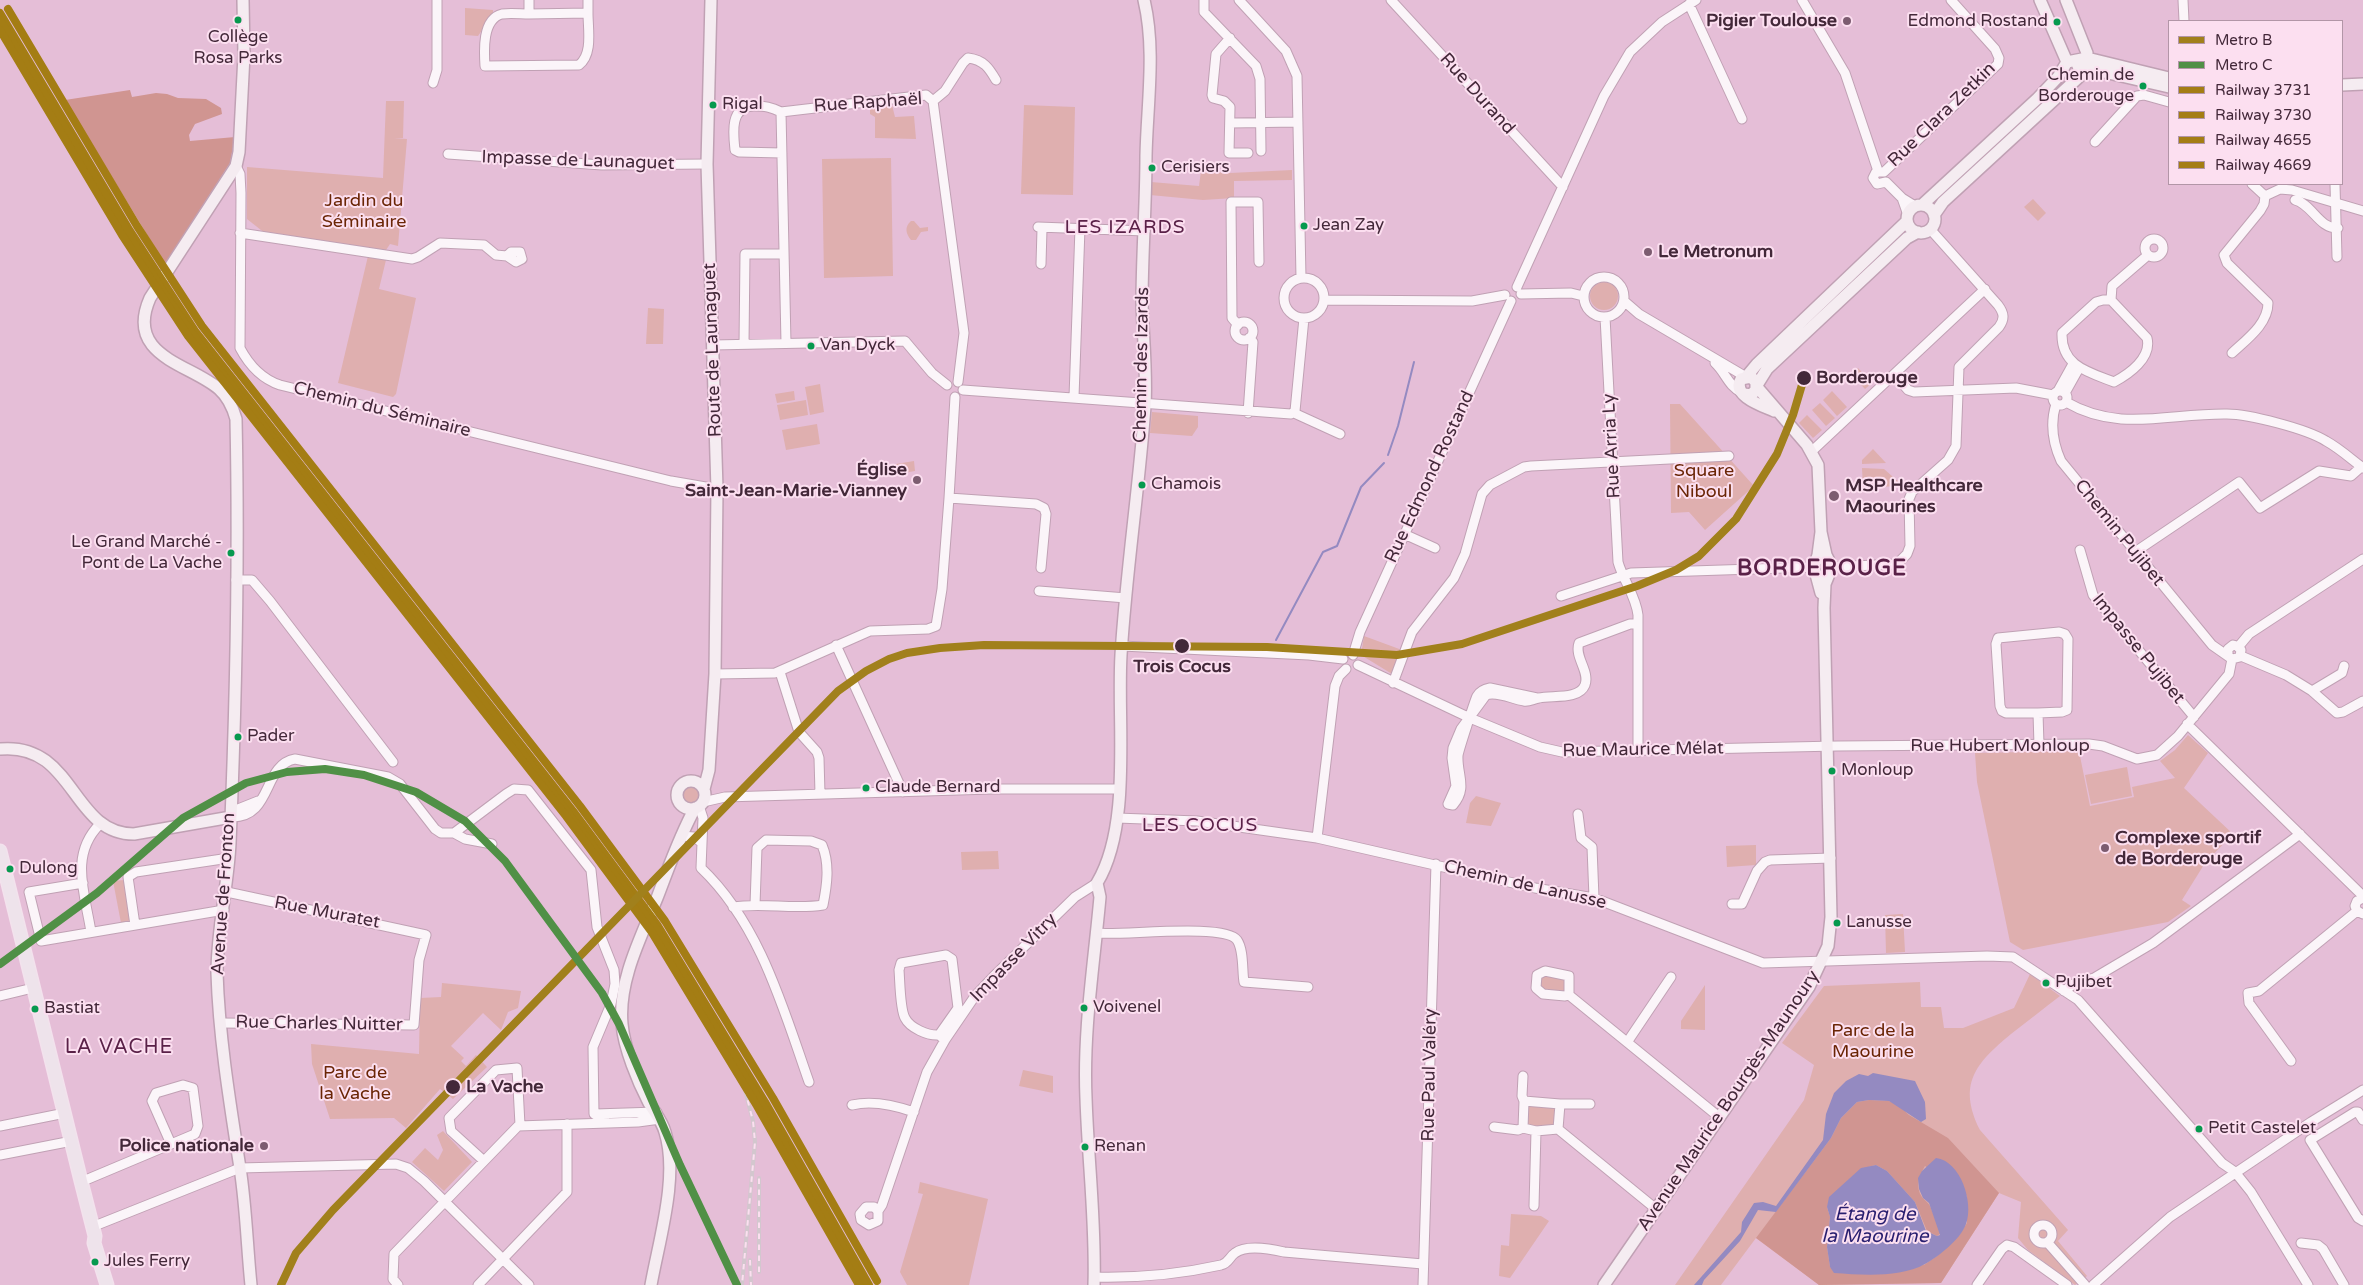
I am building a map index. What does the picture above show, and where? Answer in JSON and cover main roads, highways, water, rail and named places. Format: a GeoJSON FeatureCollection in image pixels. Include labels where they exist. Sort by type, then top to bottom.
{"type":"FeatureCollection","features":[{"type":"Feature","properties":{"kind":"main road"},"geometry":{"type":"LineString","coordinates":[[0,851],[93,1232],[99,1242],[103,1258],[102,1266],[107,1285]]}},
{"type":"Feature","properties":{"kind":"water"},"geometry":{"type":"Polygon","coordinates":[[[1873,1073],[1915,1081],[1925,1102],[1926,1119],[1921,1122],[1889,1101],[1869,1100],[1857,1102],[1841,1118],[1831,1138],[1776,1212],[1758,1210],[1740,1241],[1704,1280],[1702,1285],[1694,1285],[1741,1232],[1742,1222],[1754,1203],[1763,1202],[1776,1206],[1823,1140],[1826,1114],[1834,1093],[1846,1081],[1859,1074],[1868,1076],[1873,1073]]]}},
{"type":"Feature","properties":{"kind":"water","name":"Étang de la Maourine"},"geometry":{"type":"Polygon","coordinates":[[[1936,1158],[1945,1161],[1959,1175],[1967,1195],[1968,1215],[1966,1224],[1954,1242],[1925,1264],[1904,1272],[1893,1274],[1834,1273],[1830,1267],[1827,1247],[1830,1217],[1827,1207],[1829,1197],[1861,1168],[1876,1165],[1887,1171],[1915,1202],[1926,1231],[1937,1236],[1940,1235],[1929,1203],[1923,1198],[1919,1189],[1918,1178],[1922,1171],[1936,1158]]]}},
{"type":"Feature","properties":{"kind":"waterway"},"geometry":{"type":"LineString","coordinates":[[1388,455],[1398,426],[1414,362]]}},
{"type":"Feature","properties":{"kind":"waterway"},"geometry":{"type":"LineString","coordinates":[[1276,640],[1323,552],[1337,546],[1361,487],[1384,463]]}},
{"type":"Feature","properties":{"kind":"railway"},"geometry":{"type":"LineString","coordinates":[[742,1079],[753,1121],[755,1142],[742,1285]]}},
{"type":"Feature","properties":{"kind":"railway"},"geometry":{"type":"LineString","coordinates":[[759,1178],[759,1272]]}},
{"type":"Feature","properties":{"kind":"railway"},"geometry":{"type":"LineString","coordinates":[[750,1260],[751,1285]]}},
{"type":"Feature","properties":{"kind":"metro line","name":"B"},"geometry":{"type":"LineString","coordinates":[[281,1285],[296,1253],[333,1210],[838,691],[866,671],[889,659],[907,653],[940,648],[984,645],[1267,647],[1397,655],[1462,644],[1637,586],[1676,570],[1699,556],[1736,519],[1777,454],[1793,415],[1804,378]]}},
{"type":"Feature","properties":{"kind":"metro line","name":"C"},"geometry":{"type":"LineString","coordinates":[[0,964],[97,893],[183,818],[246,783],[287,772],[325,769],[364,775],[416,792],[465,821],[505,861],[602,993],[619,1024],[680,1165],[737,1285]]}},
{"type":"Feature","properties":{"kind":"rail line","name":"4669"},"geometry":{"type":"LineString","coordinates":[[8,9],[137,226],[202,326],[580,806],[665,921],[773,1098],[877,1281]]}},
{"type":"Feature","properties":{"kind":"rail line","name":"3731"},"geometry":{"type":"LineString","coordinates":[[0,13],[130,231],[195,331],[573,811],[658,926],[765,1102],[869,1285]]}},
{"type":"Feature","properties":{"kind":"rail line","name":"3730"},"geometry":{"type":"LineString","coordinates":[[0,20],[164,293],[206,353],[502,726],[656,929],[763,1106],[865,1285]]}},
{"type":"Feature","properties":{"kind":"rail line","name":"4655"},"geometry":{"type":"LineString","coordinates":[[0,30],[122,235],[188,336],[566,816],[651,931],[757,1106],[859,1285]]}},
{"type":"Feature","properties":{"kind":"place","name":"Collège Rosa Parks"},"geometry":{"type":"Point","coordinates":[238,20]}},
{"type":"Feature","properties":{"kind":"place","name":"Pigier Toulouse"},"geometry":{"type":"Point","coordinates":[1847,21]}},
{"type":"Feature","properties":{"kind":"place","name":"Edmond Rostand"},"geometry":{"type":"Point","coordinates":[2057,22]}},
{"type":"Feature","properties":{"kind":"place","name":"Chemin de Borderouge"},"geometry":{"type":"Point","coordinates":[2143,86]}},
{"type":"Feature","properties":{"kind":"place","name":"Rigal"},"geometry":{"type":"Point","coordinates":[713,105]}},
{"type":"Feature","properties":{"kind":"place","name":"Cerisiers"},"geometry":{"type":"Point","coordinates":[1152,168]}},
{"type":"Feature","properties":{"kind":"place","name":"Jean Zay"},"geometry":{"type":"Point","coordinates":[1304,226]}},
{"type":"Feature","properties":{"kind":"place","name":"Le Metronum"},"geometry":{"type":"Point","coordinates":[1648,252]}},
{"type":"Feature","properties":{"kind":"place","name":"Van Dyck"},"geometry":{"type":"Point","coordinates":[811,346]}},
{"type":"Feature","properties":{"kind":"place","name":"Borderouge"},"geometry":{"type":"Point","coordinates":[1804,378]}},
{"type":"Feature","properties":{"kind":"place","name":"Église Saint-Jean-Marie-Vianney"},"geometry":{"type":"Point","coordinates":[917,480]}},
{"type":"Feature","properties":{"kind":"place","name":"Chamois"},"geometry":{"type":"Point","coordinates":[1142,485]}},
{"type":"Feature","properties":{"kind":"place","name":"MSP Healthcare Maourines"},"geometry":{"type":"Point","coordinates":[1834,496]}},
{"type":"Feature","properties":{"kind":"place","name":"Le Grand Marché - Pont de La Vache"},"geometry":{"type":"Point","coordinates":[231,553]}},
{"type":"Feature","properties":{"kind":"place","name":"Trois Cocus"},"geometry":{"type":"Point","coordinates":[1182,646]}},
{"type":"Feature","properties":{"kind":"place","name":"Pader"},"geometry":{"type":"Point","coordinates":[238,737]}},
{"type":"Feature","properties":{"kind":"place","name":"Monloup"},"geometry":{"type":"Point","coordinates":[1832,771]}},
{"type":"Feature","properties":{"kind":"place","name":"Claude Bernard"},"geometry":{"type":"Point","coordinates":[866,788]}},
{"type":"Feature","properties":{"kind":"place","name":"Complexe sportif de Borderouge"},"geometry":{"type":"Point","coordinates":[2105,848]}},
{"type":"Feature","properties":{"kind":"place","name":"Dulong"},"geometry":{"type":"Point","coordinates":[10,869]}},
{"type":"Feature","properties":{"kind":"place","name":"Lanusse"},"geometry":{"type":"Point","coordinates":[1837,923]}},
{"type":"Feature","properties":{"kind":"place","name":"Pujibet"},"geometry":{"type":"Point","coordinates":[2046,983]}},
{"type":"Feature","properties":{"kind":"place","name":"Voivenel"},"geometry":{"type":"Point","coordinates":[1084,1008]}},
{"type":"Feature","properties":{"kind":"place","name":"Bastiat"},"geometry":{"type":"Point","coordinates":[35,1009]}},
{"type":"Feature","properties":{"kind":"place","name":"La Vache"},"geometry":{"type":"Point","coordinates":[453,1087]}},
{"type":"Feature","properties":{"kind":"place","name":"Petit Castelet"},"geometry":{"type":"Point","coordinates":[2199,1129]}},
{"type":"Feature","properties":{"kind":"place","name":"Police nationale"},"geometry":{"type":"Point","coordinates":[264,1146]}},
{"type":"Feature","properties":{"kind":"place","name":"Renan"},"geometry":{"type":"Point","coordinates":[1085,1147]}},
{"type":"Feature","properties":{"kind":"place","name":"Jules Ferry"},"geometry":{"type":"Point","coordinates":[95,1262]}},
{"type":"Feature","properties":{"kind":"district","name":"LES IZARDS"},"geometry":{"type":"Point","coordinates":[1125,228]}},
{"type":"Feature","properties":{"kind":"district","name":"BORDEROUGE"},"geometry":{"type":"Point","coordinates":[1822,569]}},
{"type":"Feature","properties":{"kind":"district","name":"LES COCUS"},"geometry":{"type":"Point","coordinates":[1200,826]}},
{"type":"Feature","properties":{"kind":"district","name":"LA VACHE"},"geometry":{"type":"Point","coordinates":[119,1048]}},
{"type":"Feature","properties":{"kind":"park label","name":"Jardin du Séminaire"},"geometry":{"type":"Point","coordinates":[364,211]}},
{"type":"Feature","properties":{"kind":"park label","name":"Square Niboul"},"geometry":{"type":"Point","coordinates":[1704,481]}},
{"type":"Feature","properties":{"kind":"park label","name":"Parc de la Maourine"},"geometry":{"type":"Point","coordinates":[1873,1041]}},
{"type":"Feature","properties":{"kind":"park label","name":"Parc de la Vache"},"geometry":{"type":"Point","coordinates":[355,1083]}}]}
